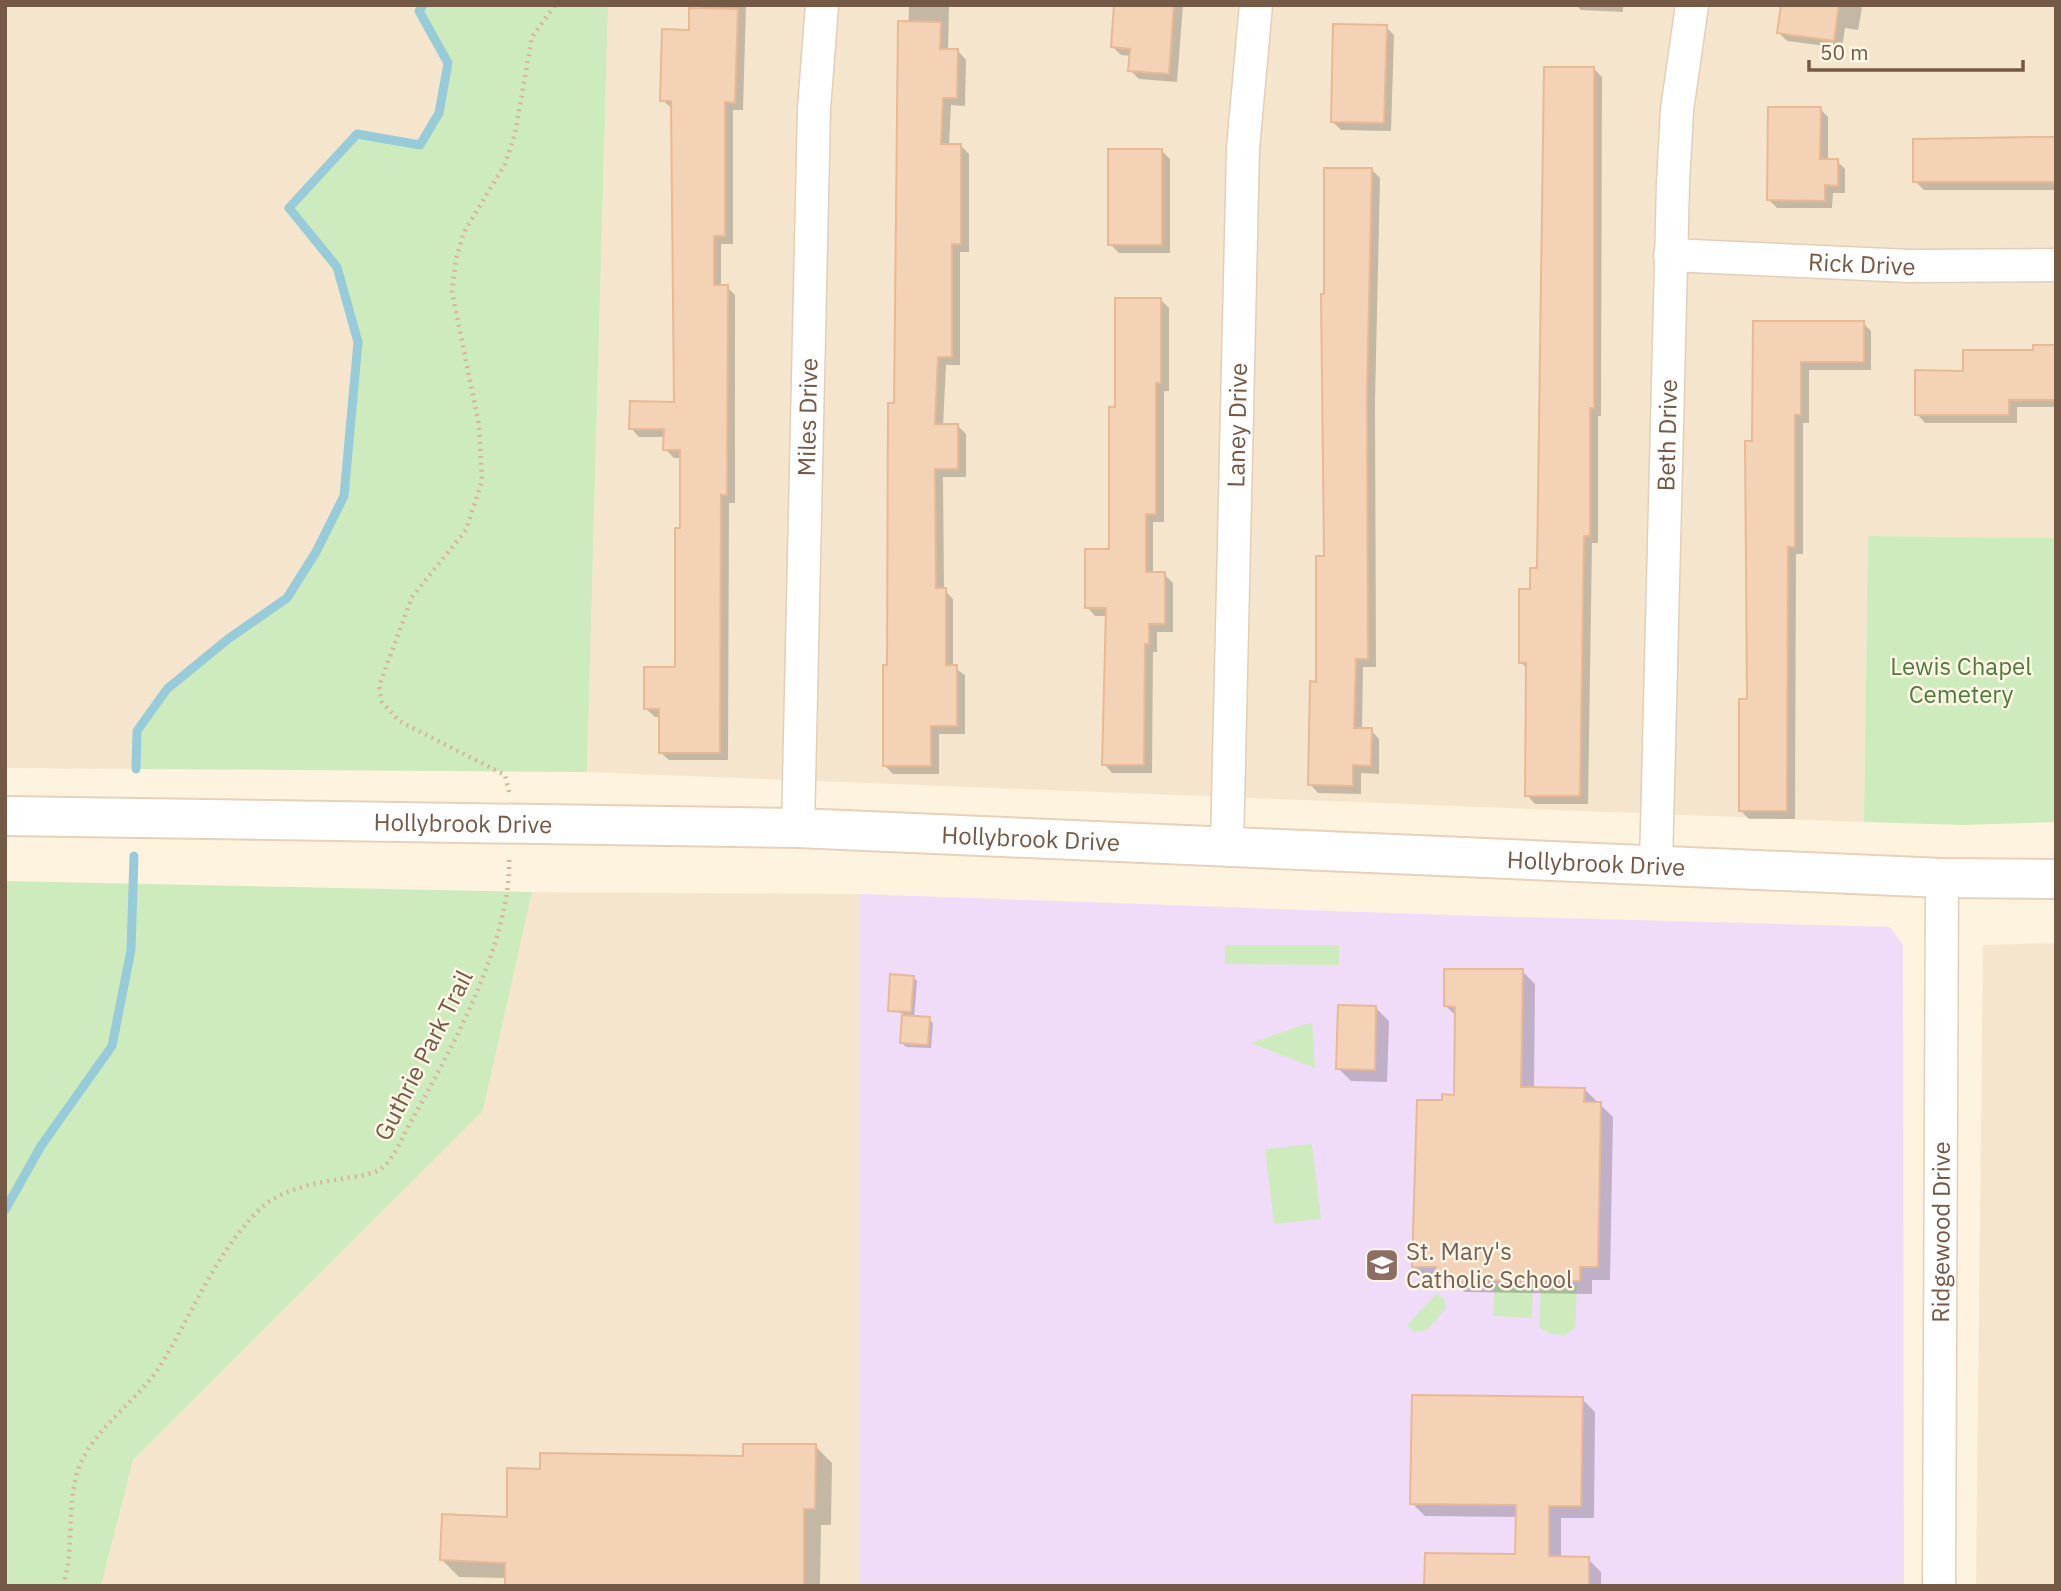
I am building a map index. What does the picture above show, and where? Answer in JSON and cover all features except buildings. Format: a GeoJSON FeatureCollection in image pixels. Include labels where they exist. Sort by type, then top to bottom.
{"type":"FeatureCollection","features":[{"type":"Feature","properties":{"kind":"main road","name":"Hollybrook Drive"},"geometry":{"type":"LineString","coordinates":[[5,817],[798,828],[1942,878],[2056,879]]}},
{"type":"Feature","properties":{"kind":"street","name":"Miles Drive"},"geometry":{"type":"LineString","coordinates":[[798,828],[814,109],[822,5]]}},
{"type":"Feature","properties":{"kind":"street","name":"Laney Drive"},"geometry":{"type":"LineString","coordinates":[[1227,847],[1243,148],[1256,5]]}},
{"type":"Feature","properties":{"kind":"street","name":"Beth Drive"},"geometry":{"type":"LineString","coordinates":[[1656,865],[1670,255],[1677,110],[1692,5]]}},
{"type":"Feature","properties":{"kind":"street","name":"Rick Drive"},"geometry":{"type":"LineString","coordinates":[[1670,255],[1910,266],[2056,265]]}},
{"type":"Feature","properties":{"kind":"street","name":"Ridgewood Drive"},"geometry":{"type":"LineString","coordinates":[[1939,1586],[1942,878]]}},
{"type":"Feature","properties":{"kind":"path"},"geometry":{"type":"LineString","coordinates":[[509,785],[505,775],[399,721],[382,702],[379,686],[412,597],[466,530],[482,481],[479,425],[452,292],[456,259],[464,232],[505,164],[515,134],[532,37],[555,5]]}},
{"type":"Feature","properties":{"kind":"path","name":"Guthrie Park Trail"},"geometry":{"type":"LineString","coordinates":[[63,1586],[74,1488],[82,1461],[92,1444],[159,1368],[220,1258],[240,1231],[257,1211],[275,1198],[312,1184],[368,1174],[382,1169],[391,1157],[430,1087],[487,966],[505,910],[510,883],[509,854]]}},
{"type":"Feature","properties":{"kind":"shaded area"},"geometry":{"type":"Polygon","coordinates":[[[5,5],[423,5],[419,11],[448,63],[439,113],[420,145],[357,134],[289,208],[337,267],[358,342],[344,496],[316,552],[287,598],[228,639],[167,689],[137,731],[136,769],[5,768],[5,5]]]}},
{"type":"Feature","properties":{"kind":"shaded area"},"geometry":{"type":"Polygon","coordinates":[[[608,5],[2056,5],[2056,538],[1868,536],[1864,822],[587,772],[608,5]]]}},
{"type":"Feature","properties":{"kind":"shaded area"},"geometry":{"type":"Polygon","coordinates":[[[532,892],[860,894],[860,1586],[101,1586],[133,1460],[483,1111],[532,892]]]}},
{"type":"Feature","properties":{"kind":"shaded area","name":"St. Mary's Catholic School"},"geometry":{"type":"Polygon","coordinates":[[[860,894],[1446,915],[1890,927],[1903,945],[1904,1586],[860,1586],[860,894]]]}},
{"type":"Feature","properties":{"kind":"shaded area"},"geometry":{"type":"Polygon","coordinates":[[[2056,943],[2056,1586],[1976,1586],[1983,945],[2056,943]]]}},
{"type":"Feature","properties":{"kind":"green space"},"geometry":{"type":"Polygon","coordinates":[[[424,5],[608,5],[587,772],[136,769],[137,731],[167,689],[287,598],[344,496],[358,342],[337,267],[289,208],[357,134],[420,145],[439,113],[447,63],[419,11],[424,5]]]}},
{"type":"Feature","properties":{"kind":"green space","name":"Lewis Chapel Cemetery"},"geometry":{"type":"Polygon","coordinates":[[[1868,536],[2056,538],[2056,822],[1963,825],[1864,822],[1868,536]]]}},
{"type":"Feature","properties":{"kind":"green space"},"geometry":{"type":"Polygon","coordinates":[[[5,881],[532,892],[483,1111],[133,1460],[101,1586],[5,1586],[5,881]]]}},
{"type":"Feature","properties":{"kind":"green space"},"geometry":{"type":"Polygon","coordinates":[[[1225,945],[1339,945],[1339,965],[1225,964],[1225,945]]]}},
{"type":"Feature","properties":{"kind":"green space"},"geometry":{"type":"Polygon","coordinates":[[[1312,1022],[1315,1068],[1251,1043],[1312,1022]]]}},
{"type":"Feature","properties":{"kind":"green space"},"geometry":{"type":"Polygon","coordinates":[[[1312,1144],[1321,1219],[1274,1224],[1265,1149],[1312,1144]]]}},
{"type":"Feature","properties":{"kind":"green space"},"geometry":{"type":"Polygon","coordinates":[[[1541,1283],[1577,1285],[1575,1328],[1565,1335],[1550,1334],[1539,1327],[1541,1283]]]}},
{"type":"Feature","properties":{"kind":"green space"},"geometry":{"type":"Polygon","coordinates":[[[1495,1284],[1533,1286],[1532,1318],[1493,1316],[1495,1284]]]}},
{"type":"Feature","properties":{"kind":"green space"},"geometry":{"type":"Polygon","coordinates":[[[1437,1293],[1444,1299],[1446,1308],[1427,1330],[1414,1332],[1407,1325],[1437,1293]]]}},
{"type":"Feature","properties":{"kind":"waterway"},"geometry":{"type":"LineString","coordinates":[[136,769],[137,731],[167,689],[228,639],[287,598],[316,552],[344,496],[358,342],[337,267],[289,208],[357,134],[420,145],[439,113],[448,63],[419,11],[423,5]]}},
{"type":"Feature","properties":{"kind":"waterway"},"geometry":{"type":"LineString","coordinates":[[5,1210],[41,1146],[112,1046],[131,950],[134,856]]}},
{"type":"Feature","properties":{"kind":"place","name":"St. Mary's Catholic School"},"geometry":{"type":"Point","coordinates":[1382,1265]}}]}
